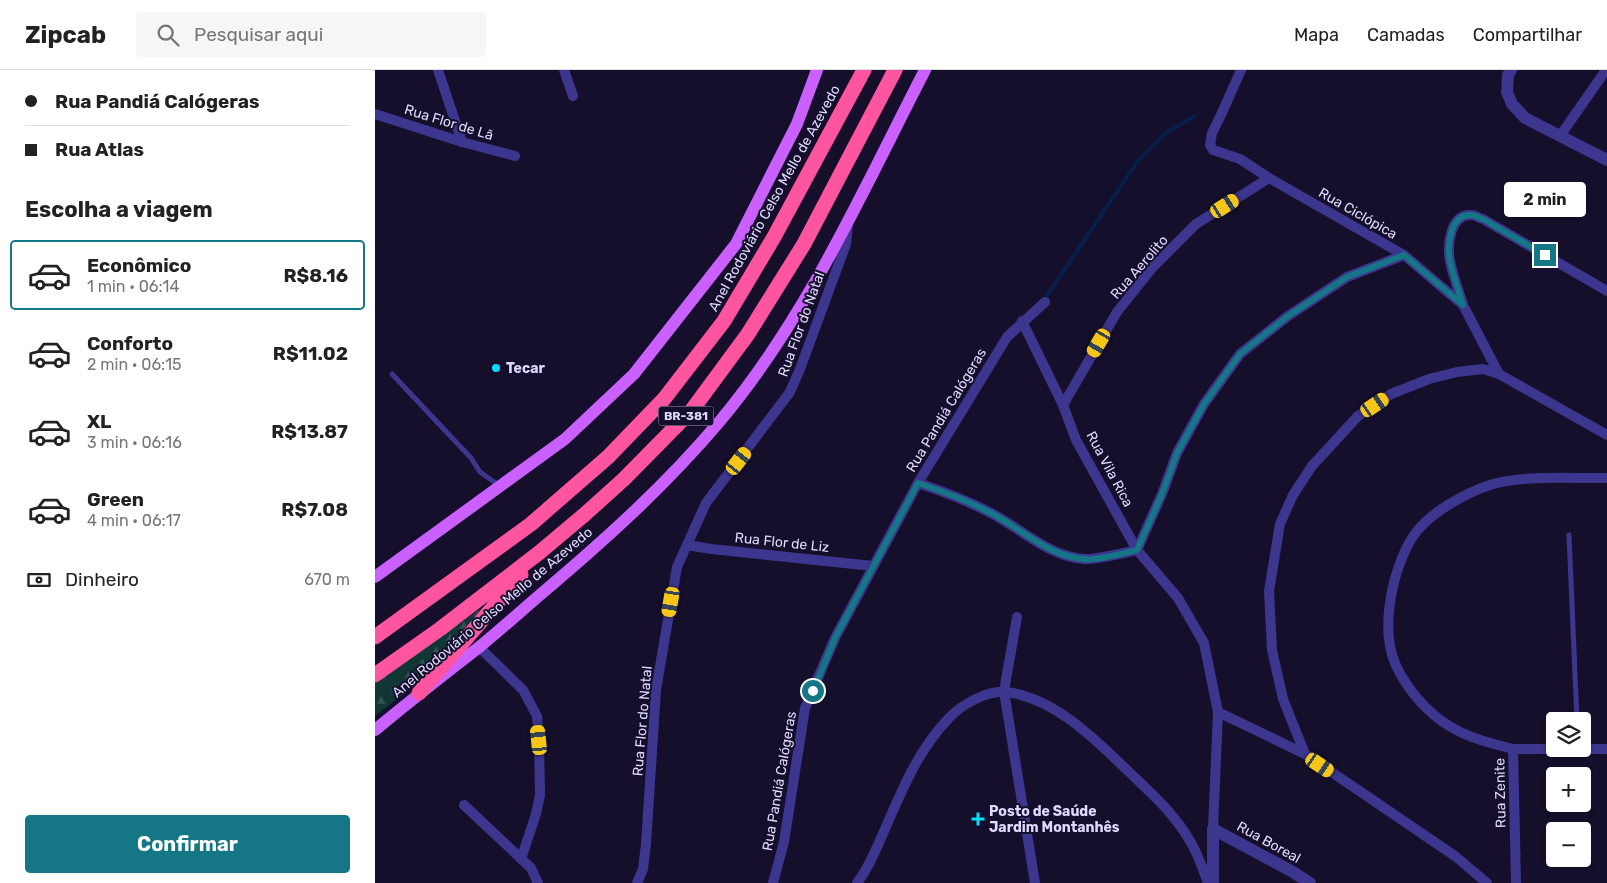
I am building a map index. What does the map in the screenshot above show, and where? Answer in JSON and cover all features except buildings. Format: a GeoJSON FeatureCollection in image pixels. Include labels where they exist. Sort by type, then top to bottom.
{"type":"FeatureCollection","features":[{"type":"Feature","properties":{"kind":"highway","name":"Anel Rodoviário Celso Mello de Azevedo"},"geometry":{"type":"LineString","coordinates":[[375,675],[440,629],[541,552],[584,516],[659,445],[692,410],[748,334],[804,244],[895,70]]}},
{"type":"Feature","properties":{"kind":"highway","name":"Anel Rodoviário Celso Mello de Azevedo"},"geometry":{"type":"LineString","coordinates":[[375,637],[531,524],[608,457],[663,399],[724,321],[774,238],[863,72]]}},
{"type":"Feature","properties":{"kind":"highway"},"geometry":{"type":"LineString","coordinates":[[419,693],[541,552]]}},
{"type":"Feature","properties":{"kind":"main road","name":"Anel Rodoviário Celso Mello de Azevedo"},"geometry":{"type":"LineString","coordinates":[[375,577],[565,439],[634,374],[736,244],[797,124],[817,70]]}},
{"type":"Feature","properties":{"kind":"main road","name":"Anel Rodoviário Celso Mello de Azevedo"},"geometry":{"type":"LineString","coordinates":[[375,730],[479,647],[598,546],[670,477],[720,420],[779,342],[829,258],[925,70]]}},
{"type":"Feature","properties":{"kind":"street"},"geometry":{"type":"LineString","coordinates":[[438,70],[462,142]]}},
{"type":"Feature","properties":{"kind":"street"},"geometry":{"type":"LineString","coordinates":[[564,70],[573,96]]}},
{"type":"Feature","properties":{"kind":"street","name":"Rua Ciclópica"},"geometry":{"type":"LineString","coordinates":[[1241,70],[1211,133],[1210,145],[1213,150],[1240,159],[1269,178],[1404,255],[1463,305],[1499,374]]}},
{"type":"Feature","properties":{"kind":"street"},"geometry":{"type":"LineString","coordinates":[[1560,136],[1606,70]]}},
{"type":"Feature","properties":{"kind":"street"},"geometry":{"type":"LineString","coordinates":[[1509,73],[1507,92],[1512,104],[1525,118],[1607,160]]}},
{"type":"Feature","properties":{"kind":"street","name":"Rua Flor de Lã"},"geometry":{"type":"LineString","coordinates":[[375,114],[462,142],[515,156]]}},
{"type":"Feature","properties":{"kind":"street","name":"Rua Aerolito"},"geometry":{"type":"LineString","coordinates":[[1063,405],[1117,312],[1153,267],[1196,224],[1269,178]]}},
{"type":"Feature","properties":{"kind":"street"},"geometry":{"type":"LineString","coordinates":[[1463,305],[1449,259],[1450,238],[1454,223],[1463,216],[1473,215],[1607,291]]}},
{"type":"Feature","properties":{"kind":"street","name":"Rua Flor do Natal"},"geometry":{"type":"LineString","coordinates":[[637,883],[643,868],[646,844],[656,690],[677,567],[706,504],[790,392],[846,244],[850,217]]}},
{"type":"Feature","properties":{"kind":"street"},"geometry":{"type":"LineString","coordinates":[[918,483],[958,497],[990,512],[1021,533],[1061,554],[1086,560],[1137,550],[1162,494],[1177,453],[1204,404],[1240,354],[1288,316],[1347,277],[1404,255]]}},
{"type":"Feature","properties":{"kind":"street","name":"Rua Pandiá Calógeras"},"geometry":{"type":"LineString","coordinates":[[773,883],[783,842],[805,708],[835,638],[918,483],[1007,337],[1045,302]]}},
{"type":"Feature","properties":{"kind":"street","name":"Rua Vila Rica"},"geometry":{"type":"LineString","coordinates":[[1022,322],[1063,405],[1076,440],[1137,550],[1177,598],[1204,643],[1218,712],[1213,829],[1213,883]]}},
{"type":"Feature","properties":{"kind":"street"},"geometry":{"type":"LineString","coordinates":[[1305,754],[1283,699],[1272,650],[1269,591],[1280,524],[1293,495],[1312,466],[1358,416],[1391,394],[1457,372],[1483,369],[1499,374],[1607,435]]}},
{"type":"Feature","properties":{"kind":"street","name":"Rua Zenite"},"geometry":{"type":"LineString","coordinates":[[1516,883],[1513,749],[1485,742],[1456,731],[1435,716],[1417,699],[1405,682],[1390,647],[1389,611],[1392,593],[1403,554],[1418,529],[1454,501],[1486,486],[1512,479],[1607,478]]}},
{"type":"Feature","properties":{"kind":"street","name":"Rua Flor de Liz"},"geometry":{"type":"LineString","coordinates":[[687,545],[873,566]]}},
{"type":"Feature","properties":{"kind":"street"},"geometry":{"type":"LineString","coordinates":[[1017,618],[1004,691],[1035,883]]}},
{"type":"Feature","properties":{"kind":"street"},"geometry":{"type":"LineString","coordinates":[[479,647],[523,690],[537,716],[540,795],[536,814],[521,859]]}},
{"type":"Feature","properties":{"kind":"street"},"geometry":{"type":"LineString","coordinates":[[857,883],[880,841],[908,776],[928,743],[949,717],[963,706],[981,696],[1004,691],[1033,699],[1070,720],[1166,807],[1191,842],[1208,883]]}},
{"type":"Feature","properties":{"kind":"street"},"geometry":{"type":"LineString","coordinates":[[1218,712],[1305,754],[1455,856],[1487,883]]}},
{"type":"Feature","properties":{"kind":"street"},"geometry":{"type":"LineString","coordinates":[[1591,749],[1607,748]]}},
{"type":"Feature","properties":{"kind":"street"},"geometry":{"type":"LineString","coordinates":[[1513,749],[1546,749]]}},
{"type":"Feature","properties":{"kind":"street"},"geometry":{"type":"LineString","coordinates":[[464,805],[531,868],[538,883]]}},
{"type":"Feature","properties":{"kind":"street","name":"Rua Boreal"},"geometry":{"type":"LineString","coordinates":[[1213,829],[1294,877],[1310,883]]}},
{"type":"Feature","properties":{"kind":"lane"},"geometry":{"type":"LineString","coordinates":[[393,374],[471,458],[479,472],[500,486]]}},
{"type":"Feature","properties":{"kind":"lane"},"geometry":{"type":"LineString","coordinates":[[1569,535],[1577,712]]}},
{"type":"Feature","properties":{"kind":"green space"},"geometry":{"type":"Polygon","coordinates":[[[483,607],[411,688],[375,716],[375,683],[483,607]]]}},
{"type":"Feature","properties":{"kind":"waterway"},"geometry":{"type":"LineString","coordinates":[[1047,296],[1137,162],[1167,132],[1195,116]]}},
{"type":"Feature","properties":{"kind":"place","name":"Tecar"},"geometry":{"type":"Point","coordinates":[496,368]}},
{"type":"Feature","properties":{"kind":"place","name":"Posto de Saúde Jardim Montanhês"},"geometry":{"type":"Point","coordinates":[978,819]}},
{"type":"Feature","properties":{"kind":"route"},"geometry":{"type":"LineString","coordinates":[[813,691],[835,638],[918,483],[958,497],[990,512],[1021,533],[1061,554],[1086,560],[1137,550],[1162,494],[1177,453],[1204,404],[1240,354],[1288,316],[1347,277],[1404,255],[1463,305],[1449,259],[1450,238],[1454,223],[1463,216],[1473,215],[1483,219],[1545,255]]}}]}
